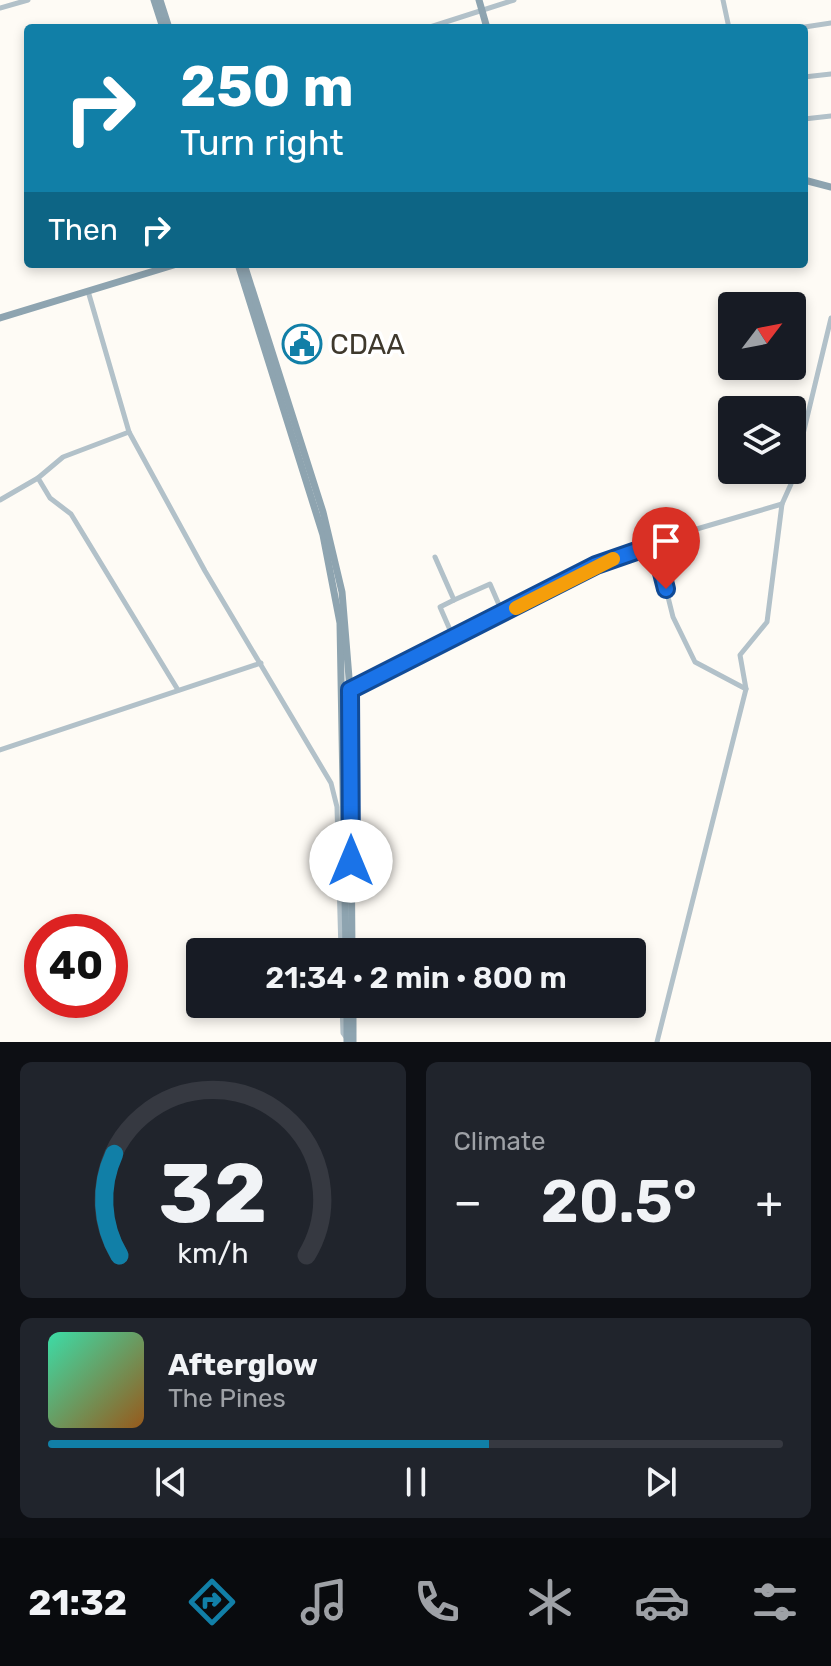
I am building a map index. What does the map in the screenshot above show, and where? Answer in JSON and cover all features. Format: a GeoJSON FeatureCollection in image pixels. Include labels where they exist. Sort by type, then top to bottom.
{"type":"FeatureCollection","features":[{"type":"Feature","properties":{"kind":"street"},"geometry":{"type":"LineString","coordinates":[[0,8],[28,0]]}},
{"type":"Feature","properties":{"kind":"street"},"geometry":{"type":"LineString","coordinates":[[154,0],[162,24]]}},
{"type":"Feature","properties":{"kind":"street"},"geometry":{"type":"LineString","coordinates":[[160,0],[168,24]]}},
{"type":"Feature","properties":{"kind":"street"},"geometry":{"type":"LineString","coordinates":[[479,0],[486,24]]}},
{"type":"Feature","properties":{"kind":"street"},"geometry":{"type":"LineString","coordinates":[[439,24],[514,0]]}},
{"type":"Feature","properties":{"kind":"street"},"geometry":{"type":"LineString","coordinates":[[723,0],[728,24]]}},
{"type":"Feature","properties":{"kind":"street"},"geometry":{"type":"LineString","coordinates":[[808,26],[831,23]]}},
{"type":"Feature","properties":{"kind":"street"},"geometry":{"type":"LineString","coordinates":[[808,77],[831,74]]}},
{"type":"Feature","properties":{"kind":"street"},"geometry":{"type":"LineString","coordinates":[[808,119],[831,116]]}},
{"type":"Feature","properties":{"kind":"street"},"geometry":{"type":"LineString","coordinates":[[808,181],[831,187]]}},
{"type":"Feature","properties":{"kind":"street"},"geometry":{"type":"LineString","coordinates":[[0,318],[164,268]]}},
{"type":"Feature","properties":{"kind":"street"},"geometry":{"type":"LineString","coordinates":[[239,268],[316,513],[333,578],[343,664],[346,938]]}},
{"type":"Feature","properties":{"kind":"street"},"geometry":{"type":"LineString","coordinates":[[245,268],[329,533],[344,605],[350,690],[346,938]]}},
{"type":"Feature","properties":{"kind":"street"},"geometry":{"type":"LineString","coordinates":[[88,291],[129,432],[335,794],[345,938]]}},
{"type":"Feature","properties":{"kind":"street"},"geometry":{"type":"LineString","coordinates":[[657,1042],[746,689],[740,655],[767,622],[782,504],[791,484],[831,318]]}},
{"type":"Feature","properties":{"kind":"street"},"geometry":{"type":"LineString","coordinates":[[0,500],[38,478],[63,457],[129,432]]}},
{"type":"Feature","properties":{"kind":"street"},"geometry":{"type":"LineString","coordinates":[[38,478],[50,498],[71,514],[178,690]]}},
{"type":"Feature","properties":{"kind":"street"},"geometry":{"type":"LineString","coordinates":[[350,690],[596,565],[683,533],[782,504]]}},
{"type":"Feature","properties":{"kind":"street"},"geometry":{"type":"LineString","coordinates":[[645,548],[659,561],[673,617],[695,662],[746,689]]}},
{"type":"Feature","properties":{"kind":"street"},"geometry":{"type":"LineString","coordinates":[[435,557],[454,600]]}},
{"type":"Feature","properties":{"kind":"street"},"geometry":{"type":"LineString","coordinates":[[454,639],[440,607],[490,584],[503,614]]}},
{"type":"Feature","properties":{"kind":"street"},"geometry":{"type":"LineString","coordinates":[[0,750],[261,663]]}},
{"type":"Feature","properties":{"kind":"street"},"geometry":{"type":"LineString","coordinates":[[348,1018],[350,1041]]}},
{"type":"Feature","properties":{"kind":"slow traffic"},"geometry":{"type":"LineString","coordinates":[[516,608],[613,559]]}},
{"type":"Feature","properties":{"kind":"place","name":"CDAA"},"geometry":{"type":"Point","coordinates":[302,344]}},
{"type":"Feature","properties":{"kind":"route"},"geometry":{"type":"LineString","coordinates":[[351,861],[350,690],[596,565],[645,548],[659,561],[666,589]]}}]}
